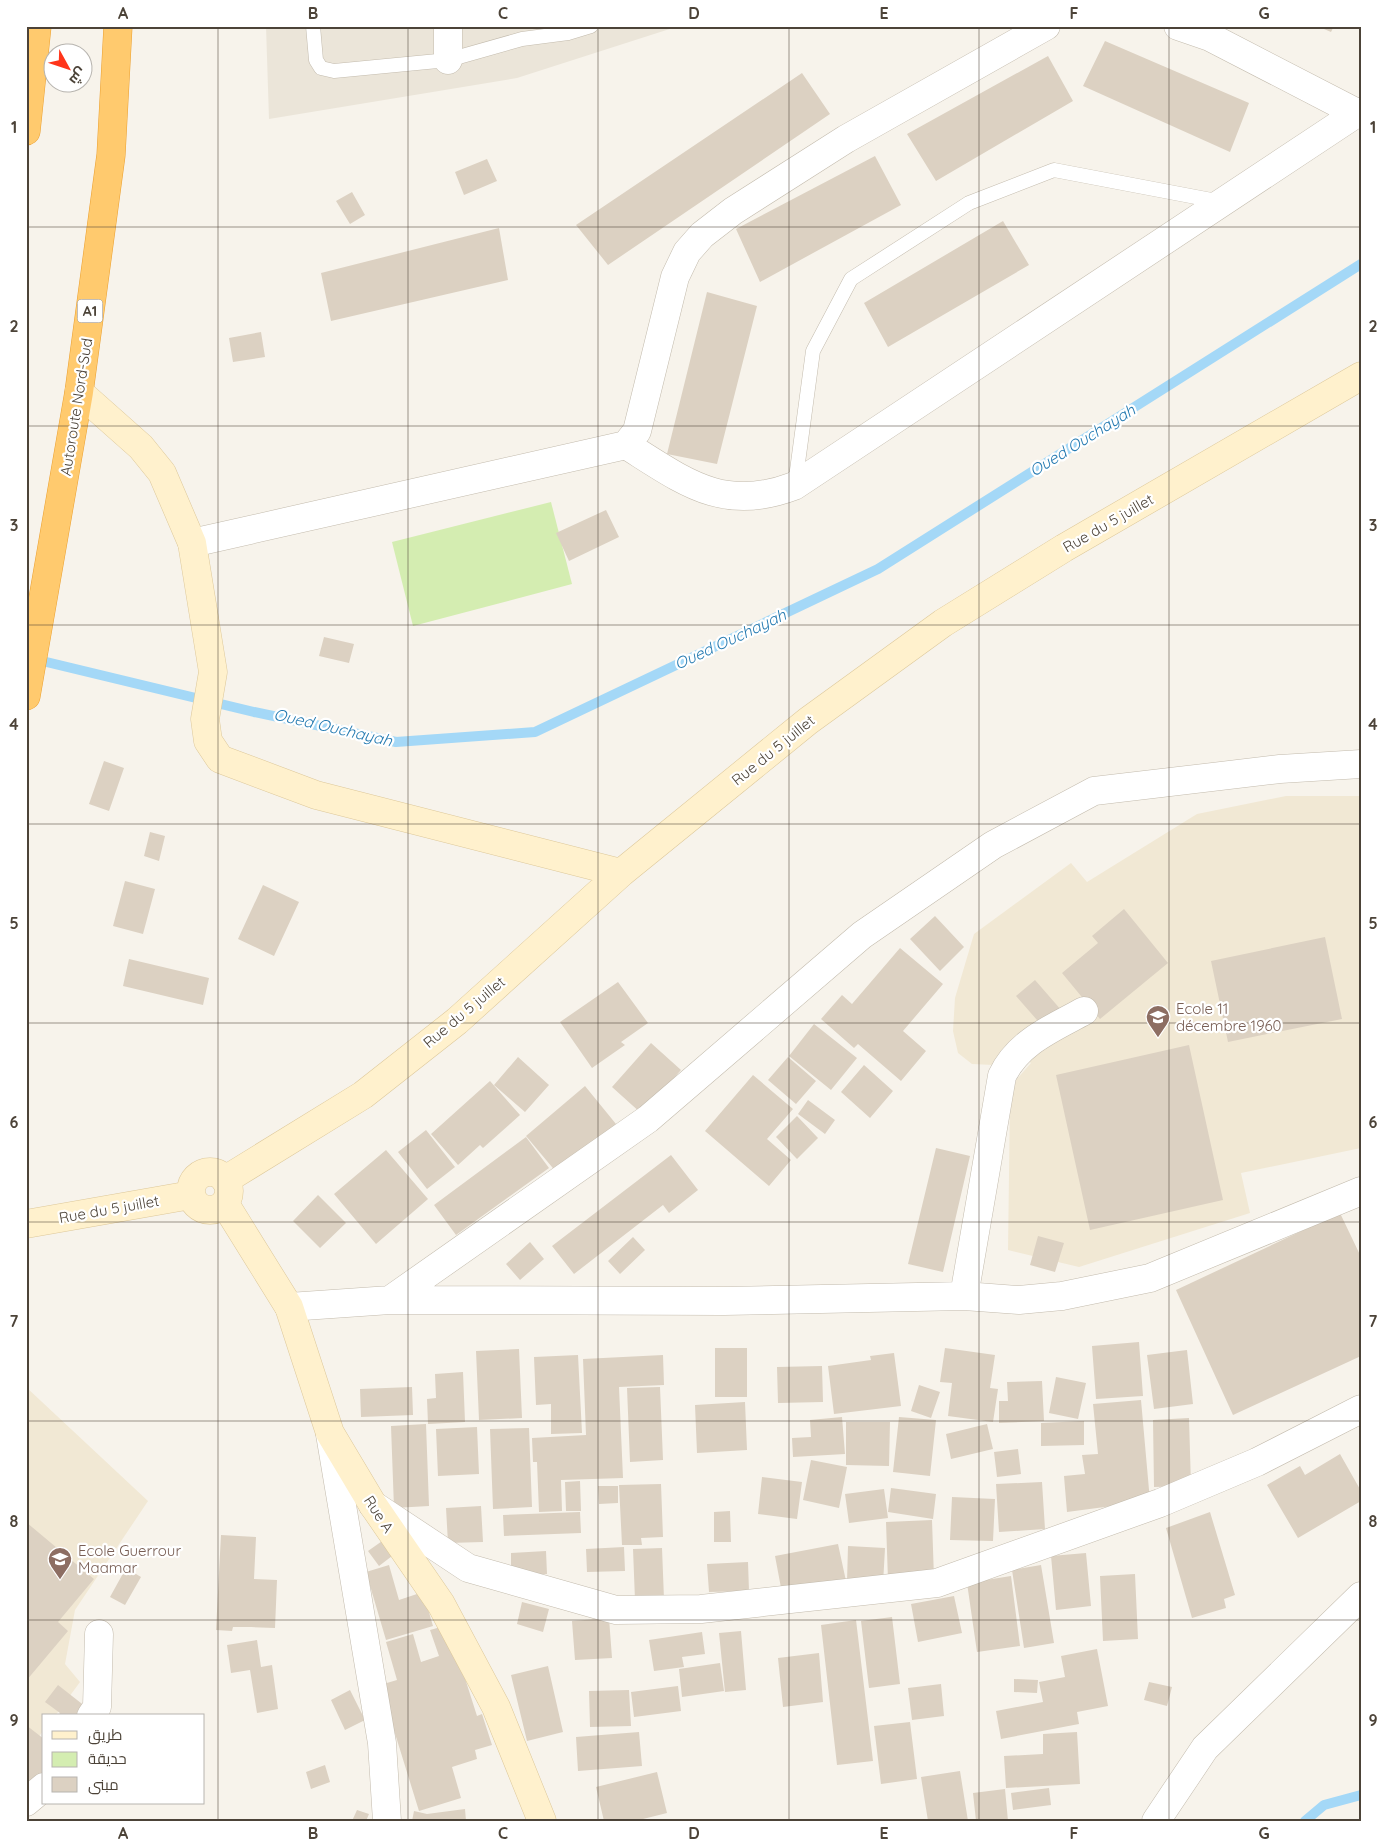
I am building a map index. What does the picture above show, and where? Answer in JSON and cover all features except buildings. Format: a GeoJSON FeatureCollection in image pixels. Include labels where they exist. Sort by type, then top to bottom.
{"type":"FeatureCollection","features":[{"type":"Feature","properties":{"kind":"highway"},"geometry":{"type":"LineString","coordinates":[[26,131],[37,26]]}},
{"type":"Feature","properties":{"kind":"highway","name":"Autoroute Nord-Sud"},"geometry":{"type":"LineString","coordinates":[[26,696],[46,594],[79,392],[111,155],[118,26]]}},
{"type":"Feature","properties":{"kind":"street"},"geometry":{"type":"LineString","coordinates":[[448,26],[448,60]]}},
{"type":"Feature","properties":{"kind":"street"},"geometry":{"type":"LineString","coordinates":[[192,543],[626,445],[637,431],[675,277],[687,252],[702,235],[733,211],[846,139],[1046,26]]}},
{"type":"Feature","properties":{"kind":"street"},"geometry":{"type":"LineString","coordinates":[[626,445],[682,480],[711,493],[736,496],[770,495],[794,486],[1359,112],[1210,37],[1178,26]]}},
{"type":"Feature","properties":{"kind":"street","name":"Rue du 5 juillet"},"geometry":{"type":"LineString","coordinates":[[26,1224],[191,1195],[195,1203],[201,1208],[218,1209],[225,1192],[363,1095],[458,1020],[621,873],[808,721],[943,624],[1064,548],[1361,376]]}},
{"type":"Feature","properties":{"kind":"street"},"geometry":{"type":"LineString","coordinates":[[79,392],[141,447],[162,473],[192,543],[213,672],[205,720],[208,741],[220,759],[316,795],[621,873]]}},
{"type":"Feature","properties":{"kind":"street"},"geometry":{"type":"LineString","coordinates":[[390,1300],[648,1119],[862,934],[993,845],[1094,791],[1280,769],[1361,764]]}},
{"type":"Feature","properties":{"kind":"street"},"geometry":{"type":"LineString","coordinates":[[964,1296],[1002,1076],[1009,1061],[1029,1041],[1084,1010]]}},
{"type":"Feature","properties":{"kind":"street"},"geometry":{"type":"LineString","coordinates":[[289,1307],[390,1300],[724,1301],[964,1296],[1019,1300],[1062,1296],[1150,1278],[1361,1191]]}},
{"type":"Feature","properties":{"kind":"street","name":"Rue A"},"geometry":{"type":"LineString","coordinates":[[225,1192],[289,1307],[330,1433],[373,1505],[441,1604],[496,1707],[542,1821]]}},
{"type":"Feature","properties":{"kind":"street"},"geometry":{"type":"LineString","coordinates":[[373,1505],[468,1568],[616,1610],[701,1609],[936,1583],[1160,1503],[1257,1462],[1361,1409]]}},
{"type":"Feature","properties":{"kind":"street"},"geometry":{"type":"LineString","coordinates":[[330,1433],[382,1743],[387,1821]]}},
{"type":"Feature","properties":{"kind":"street"},"geometry":{"type":"LineString","coordinates":[[1156,1821],[1205,1748],[1349,1623],[1361,1596]]}},
{"type":"Feature","properties":{"kind":"street"},"geometry":{"type":"LineString","coordinates":[[92,1714],[97,1707],[99,1634]]}},
{"type":"Feature","properties":{"kind":"street"},"geometry":{"type":"LineString","coordinates":[[26,1802],[42,1789]]}},
{"type":"Feature","properties":{"kind":"lane"},"geometry":{"type":"LineString","coordinates":[[313,26],[316,60],[321,68],[326,70],[448,60],[522,39],[591,26]]}},
{"type":"Feature","properties":{"kind":"lane"},"geometry":{"type":"LineString","coordinates":[[794,486],[813,351],[851,279],[969,203],[1054,170],[1223,202]]}},
{"type":"Feature","properties":{"kind":"shaded area"},"geometry":{"type":"Polygon","coordinates":[[[266,26],[679,26],[517,78],[269,119],[266,26]]]}},
{"type":"Feature","properties":{"kind":"shaded area","name":"Ecole 11 décembre 1960"},"geometry":{"type":"Polygon","coordinates":[[[1286,796],[1361,796],[1361,1148],[1241,1173],[1250,1213],[1079,1267],[1008,1250],[1010,1099],[1016,1080],[1031,1063],[1010,1046],[994,1065],[972,1064],[958,1053],[953,1031],[955,998],[974,934],[1071,863],[1087,882],[1197,814],[1286,796]]]}},
{"type":"Feature","properties":{"kind":"shaded area","name":"Ecole Guerrour Maamar"},"geometry":{"type":"Polygon","coordinates":[[[26,1387],[148,1501],[75,1610],[65,1664],[80,1682],[56,1714],[42,1714],[42,1733],[26,1753],[26,1387]]]}},
{"type":"Feature","properties":{"kind":"green space"},"geometry":{"type":"Polygon","coordinates":[[[551,502],[572,584],[413,626],[392,542],[551,502]]]}},
{"type":"Feature","properties":{"kind":"waterway","name":"Oued Ouchayah"},"geometry":{"type":"LineString","coordinates":[[34,659],[254,712],[396,742],[535,732],[878,569],[1361,264]]}},
{"type":"Feature","properties":{"kind":"waterway","name":"Oued Ouchayah"},"geometry":{"type":"LineString","coordinates":[[1305,1821],[1324,1805],[1361,1795]]}},
{"type":"Feature","properties":{"kind":"place","name":"Ecole 11 décembre 1960"},"geometry":{"type":"Point","coordinates":[1158,1038]}},
{"type":"Feature","properties":{"kind":"place","name":"Ecole Guerrour Maamar"},"geometry":{"type":"Point","coordinates":[60,1580]}}]}
